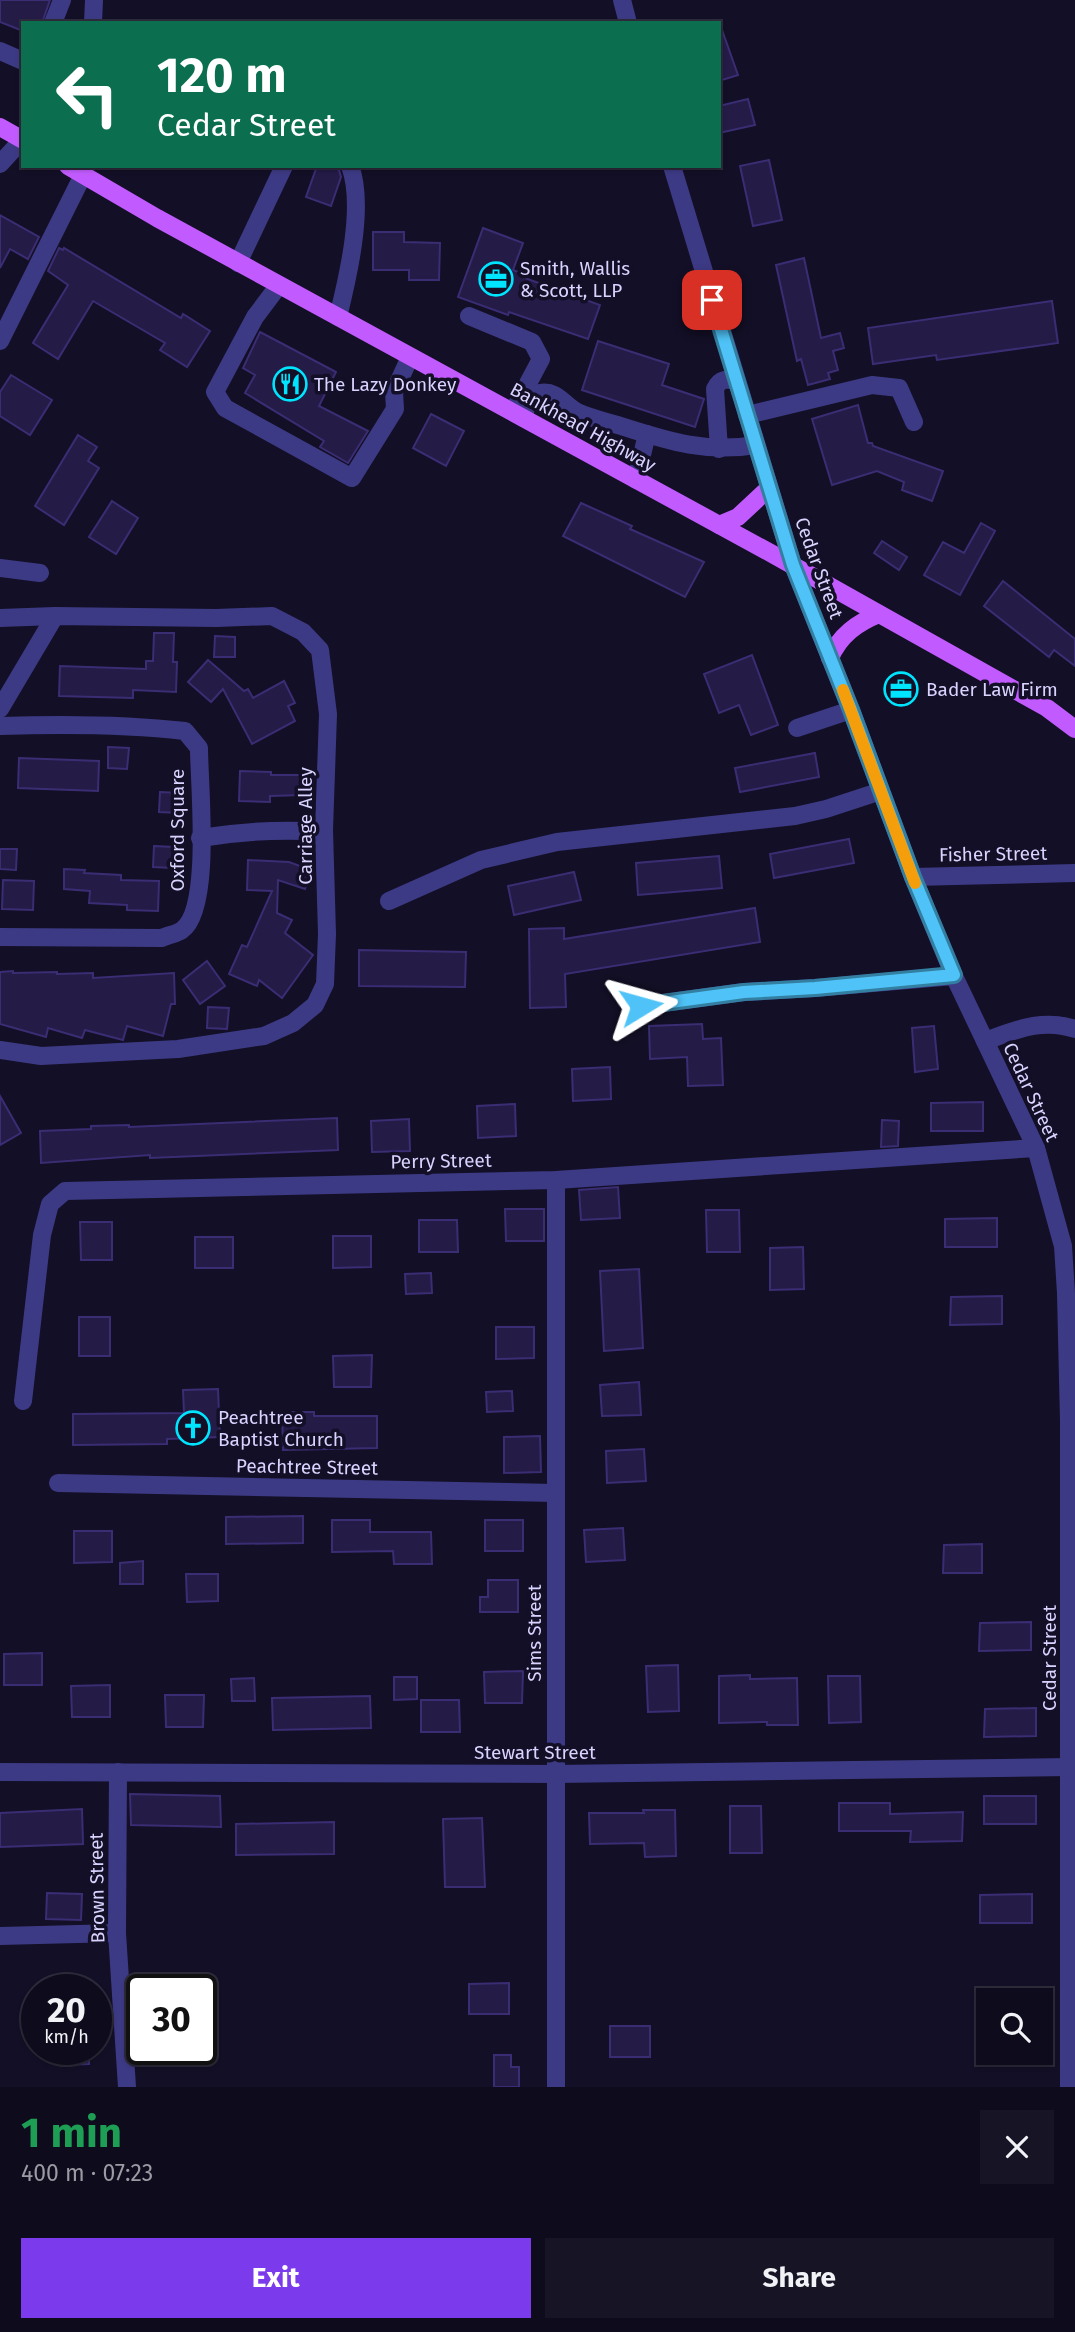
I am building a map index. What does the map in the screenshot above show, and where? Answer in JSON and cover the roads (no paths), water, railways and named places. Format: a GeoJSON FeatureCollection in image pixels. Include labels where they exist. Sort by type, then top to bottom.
{"type":"FeatureCollection","features":[{"type":"Feature","properties":{"kind":"main road"},"geometry":{"type":"LineString","coordinates":[[0,127],[21,139]]}},
{"type":"Feature","properties":{"kind":"main road","name":"Bankhead Highway"},"geometry":{"type":"LineString","coordinates":[[75,171],[238,263],[793,565],[1047,708],[1075,729]]}},
{"type":"Feature","properties":{"kind":"main road"},"geometry":{"type":"LineString","coordinates":[[719,525],[738,517],[769,488]]}},
{"type":"Feature","properties":{"kind":"main road"},"geometry":{"type":"LineString","coordinates":[[830,658],[841,638],[865,620],[879,614]]}},
{"type":"Feature","properties":{"kind":"street"},"geometry":{"type":"LineString","coordinates":[[54,21],[62,0]]}},
{"type":"Feature","properties":{"kind":"street"},"geometry":{"type":"LineString","coordinates":[[93,21],[94,0]]}},
{"type":"Feature","properties":{"kind":"street"},"geometry":{"type":"LineString","coordinates":[[622,0],[627,21]]}},
{"type":"Feature","properties":{"kind":"street"},"geometry":{"type":"LineString","coordinates":[[0,51],[21,60]]}},
{"type":"Feature","properties":{"kind":"street"},"geometry":{"type":"LineString","coordinates":[[0,164],[21,142]]}},
{"type":"Feature","properties":{"kind":"street"},"geometry":{"type":"LineString","coordinates":[[238,263],[283,168]]}},
{"type":"Feature","properties":{"kind":"street"},"geometry":{"type":"LineString","coordinates":[[338,317],[349,272],[356,197],[349,168]]}},
{"type":"Feature","properties":{"kind":"street","name":"Cedar Street"},"geometry":{"type":"LineString","coordinates":[[673,168],[793,565],[913,877],[954,975],[1036,1148],[1063,1246],[1066,1293],[1070,1767],[1069,2087]]}},
{"type":"Feature","properties":{"kind":"street"},"geometry":{"type":"LineString","coordinates":[[0,341],[75,171]]}},
{"type":"Feature","properties":{"kind":"street"},"geometry":{"type":"LineString","coordinates":[[279,285],[255,317],[215,392],[225,408],[352,478],[395,409],[394,392],[410,356]]}},
{"type":"Feature","properties":{"kind":"street"},"geometry":{"type":"LineString","coordinates":[[469,316],[532,342],[541,359],[518,415]]}},
{"type":"Feature","properties":{"kind":"street"},"geometry":{"type":"LineString","coordinates":[[719,449],[715,389],[718,383],[725,379],[737,381]]}},
{"type":"Feature","properties":{"kind":"street"},"geometry":{"type":"LineString","coordinates":[[747,415],[872,386],[899,388],[914,422]]}},
{"type":"Feature","properties":{"kind":"street"},"geometry":{"type":"LineString","coordinates":[[518,415],[530,398],[537,393],[545,393],[556,395],[575,411],[678,444],[719,449],[757,445]]}},
{"type":"Feature","properties":{"kind":"street"},"geometry":{"type":"LineString","coordinates":[[636,480],[647,434]]}},
{"type":"Feature","properties":{"kind":"street"},"geometry":{"type":"LineString","coordinates":[[9,570],[40,573]]}},
{"type":"Feature","properties":{"kind":"street"},"geometry":{"type":"LineString","coordinates":[[0,709],[55,616]]}},
{"type":"Feature","properties":{"kind":"street","name":"Carriage Alley"},"geometry":{"type":"LineString","coordinates":[[0,618],[272,616],[303,632],[320,650],[328,714],[324,832],[327,934],[325,984],[315,1005],[293,1023],[264,1036],[178,1049],[41,1056],[0,1050]]}},
{"type":"Feature","properties":{"kind":"street"},"geometry":{"type":"LineString","coordinates":[[797,728],[851,710]]}},
{"type":"Feature","properties":{"kind":"street","name":"Oxford Square"},"geometry":{"type":"LineString","coordinates":[[0,726],[74,723],[185,731],[199,748],[201,880],[196,910],[184,929],[162,938],[0,937]]}},
{"type":"Feature","properties":{"kind":"street"},"geometry":{"type":"LineString","coordinates":[[389,901],[481,860],[556,842],[795,816],[881,791]]}},
{"type":"Feature","properties":{"kind":"street"},"geometry":{"type":"LineString","coordinates":[[200,838],[252,830],[324,832]]}},
{"type":"Feature","properties":{"kind":"street","name":"Fisher Street"},"geometry":{"type":"LineString","coordinates":[[913,877],[1075,873]]}},
{"type":"Feature","properties":{"kind":"street"},"geometry":{"type":"LineString","coordinates":[[641,1006],[744,992],[954,975]]}},
{"type":"Feature","properties":{"kind":"street"},"geometry":{"type":"LineString","coordinates":[[985,1041],[1031,1024],[1062,1024],[1075,1029]]}},
{"type":"Feature","properties":{"kind":"street","name":"Perry Street"},"geometry":{"type":"LineString","coordinates":[[23,1401],[43,1236],[50,1204],[65,1191],[555,1180],[1036,1148]]}},
{"type":"Feature","properties":{"kind":"street","name":"Sims Street"},"geometry":{"type":"LineString","coordinates":[[555,1180],[556,2087]]}},
{"type":"Feature","properties":{"kind":"street","name":"Peachtree Street"},"geometry":{"type":"LineString","coordinates":[[58,1483],[555,1493]]}},
{"type":"Feature","properties":{"kind":"street","name":"Stewart Street"},"geometry":{"type":"LineString","coordinates":[[0,1772],[555,1774],[1070,1767]]}},
{"type":"Feature","properties":{"kind":"street","name":"Brown Street"},"geometry":{"type":"LineString","coordinates":[[117,1772],[117,1933],[127,2087]]}},
{"type":"Feature","properties":{"kind":"street"},"geometry":{"type":"LineString","coordinates":[[0,1936],[117,1933]]}},
{"type":"Feature","properties":{"kind":"place","name":"Smith, Wallis & Scott, LLP"},"geometry":{"type":"Point","coordinates":[496,279]}},
{"type":"Feature","properties":{"kind":"place","name":"The Lazy Donkey"},"geometry":{"type":"Point","coordinates":[290,384]}},
{"type":"Feature","properties":{"kind":"place","name":"Bader Law Firm"},"geometry":{"type":"Point","coordinates":[901,689]}},
{"type":"Feature","properties":{"kind":"place","name":"Peachtree Baptist Church"},"geometry":{"type":"Point","coordinates":[193,1428]}}]}
